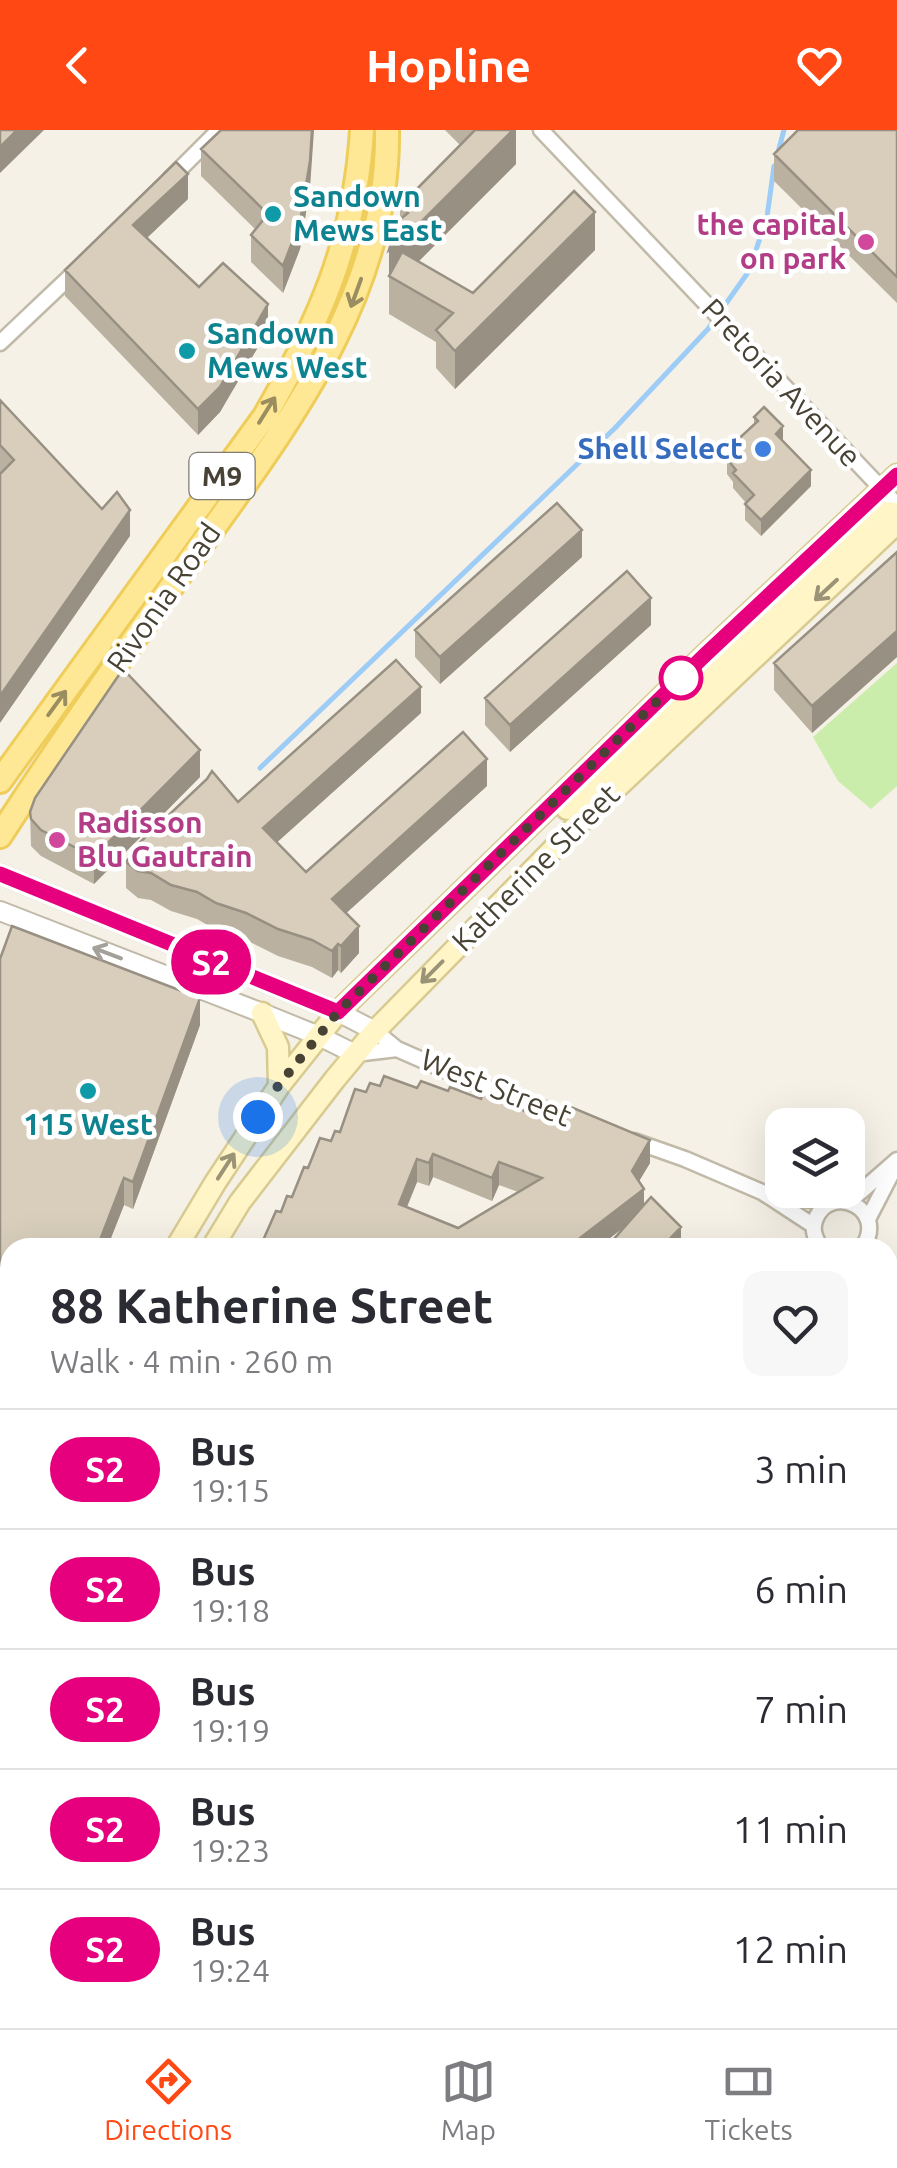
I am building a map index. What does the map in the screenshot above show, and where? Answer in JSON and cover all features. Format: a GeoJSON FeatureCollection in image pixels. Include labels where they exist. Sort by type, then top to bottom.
{"type":"FeatureCollection","features":[{"type":"Feature","properties":{"kind":"main road","name":"Rivonia Road"},"geometry":{"type":"LineString","coordinates":[[0,836],[321,369],[354,302],[374,242],[387,130]]}},
{"type":"Feature","properties":{"kind":"main road","name":"Rivonia Road"},"geometry":{"type":"LineString","coordinates":[[0,782],[265,416],[299,357],[339,259],[357,184],[362,131]]}},
{"type":"Feature","properties":{"kind":"main road","name":"Katherine Street"},"geometry":{"type":"LineString","coordinates":[[182,1238],[278,1086],[338,1012],[695,665],[892,482]]}},
{"type":"Feature","properties":{"kind":"main road"},"geometry":{"type":"LineString","coordinates":[[338,1012],[363,998],[407,960],[877,516],[897,513]]}},
{"type":"Feature","properties":{"kind":"main road","name":"Katherine Street"},"geometry":{"type":"LineString","coordinates":[[218,1238],[240,1202],[375,1031],[587,816],[897,523]]}},
{"type":"Feature","properties":{"kind":"main road"},"geometry":{"type":"LineString","coordinates":[[262,1013],[278,1047],[278,1086]]}},
{"type":"Feature","properties":{"kind":"street"},"geometry":{"type":"LineString","coordinates":[[162,187],[219,130]]}},
{"type":"Feature","properties":{"kind":"street","name":"Pretoria Avenue"},"geometry":{"type":"LineString","coordinates":[[541,130],[892,482],[897,505]]}},
{"type":"Feature","properties":{"kind":"street"},"geometry":{"type":"LineString","coordinates":[[0,342],[94,254]]}},
{"type":"Feature","properties":{"kind":"street","name":"West Street"},"geometry":{"type":"LineString","coordinates":[[0,874],[338,1012],[375,1031],[397,1049],[479,1085],[602,1129]]}},
{"type":"Feature","properties":{"kind":"street"},"geometry":{"type":"LineString","coordinates":[[0,911],[319,1036],[354,1054]]}},
{"type":"Feature","properties":{"kind":"street","name":"West Street"},"geometry":{"type":"LineString","coordinates":[[354,1054],[397,1049]]}},
{"type":"Feature","properties":{"kind":"street"},"geometry":{"type":"LineString","coordinates":[[618,1135],[762,1192],[814,1226]]}},
{"type":"Feature","properties":{"kind":"street"},"geometry":{"type":"LineString","coordinates":[[865,1188],[897,1162]]}},
{"type":"Feature","properties":{"kind":"street"},"geometry":{"type":"LineString","coordinates":[[867,1238],[868,1219],[897,1162]]}},
{"type":"Feature","properties":{"kind":"street"},"geometry":{"type":"LineString","coordinates":[[816,1238],[814,1226],[825,1208]]}},
{"type":"Feature","properties":{"kind":"street"},"geometry":{"type":"LineString","coordinates":[[859,1208],[868,1219]]}},
{"type":"Feature","properties":{"kind":"green space"},"geometry":{"type":"Polygon","coordinates":[[[897,663],[897,786],[871,809],[838,781],[813,737],[897,663]]]}},
{"type":"Feature","properties":{"kind":"building"},"geometry":{"type":"Polygon","coordinates":[[[0,130],[17,130],[0,147],[0,130]]]}},
{"type":"Feature","properties":{"kind":"building","name":"Sandown Mews East"},"geometry":{"type":"Polygon","coordinates":[[[221,130],[312,130],[300,222],[283,266],[251,235],[268,214],[201,149],[221,130]]]}},
{"type":"Feature","properties":{"kind":"building"},"geometry":{"type":"Polygon","coordinates":[[[475,130],[513,130],[389,250],[398,221],[408,213],[400,206],[475,130]]]}},
{"type":"Feature","properties":{"kind":"building","name":"the capital on park"},"geometry":{"type":"Polygon","coordinates":[[[798,130],[897,130],[897,277],[774,154],[798,130]]]}},
{"type":"Feature","properties":{"kind":"building","name":"Sandown Mews West"},"geometry":{"type":"Polygon","coordinates":[[[176,162],[188,174],[133,225],[199,287],[223,263],[268,304],[220,387],[198,409],[65,270],[176,162]]]}},
{"type":"Feature","properties":{"kind":"building"},"geometry":{"type":"Polygon","coordinates":[[[574,191],[595,212],[455,351],[436,330],[453,313],[389,276],[402,252],[473,293],[574,191]]]}},
{"type":"Feature","properties":{"kind":"building"},"geometry":{"type":"Polygon","coordinates":[[[0,400],[102,509],[117,492],[130,510],[0,696],[0,474],[14,460],[0,445],[0,400]]]}},
{"type":"Feature","properties":{"kind":"building"},"geometry":{"type":"Polygon","coordinates":[[[764,407],[783,426],[776,434],[811,470],[761,520],[745,504],[754,495],[733,473],[736,470],[727,459],[738,449],[733,444],[758,421],[754,417],[764,407]]]}},
{"type":"Feature","properties":{"kind":"building"},"geometry":{"type":"Polygon","coordinates":[[[557,503],[582,530],[440,657],[415,630],[557,503]]]}},
{"type":"Feature","properties":{"kind":"building"},"geometry":{"type":"Polygon","coordinates":[[[897,552],[897,631],[812,706],[774,663],[897,552]]]}},
{"type":"Feature","properties":{"kind":"building"},"geometry":{"type":"Polygon","coordinates":[[[627,571],[651,598],[510,725],[485,698],[627,571]]]}},
{"type":"Feature","properties":{"kind":"building"},"geometry":{"type":"Polygon","coordinates":[[[396,660],[421,687],[263,828],[306,872],[463,732],[487,759],[332,899],[359,926],[341,946],[338,944],[332,951],[197,892],[171,885],[151,873],[138,871],[126,862],[135,847],[212,771],[238,802],[396,660]]]}},
{"type":"Feature","properties":{"kind":"building"},"geometry":{"type":"Polygon","coordinates":[[[123,669],[200,750],[94,857],[41,830],[30,812],[35,798],[123,669]]]}},
{"type":"Feature","properties":{"kind":"building","name":"115 West"},"geometry":{"type":"Polygon","coordinates":[[[12,926],[200,998],[133,1182],[124,1178],[101,1238],[0,1238],[0,959],[12,926]]]}},
{"type":"Feature","properties":{"kind":"building"},"geometry":{"type":"Polygon","coordinates":[[[384,1076],[417,1088],[421,1081],[481,1099],[483,1094],[561,1126],[571,1107],[650,1140],[632,1171],[644,1189],[580,1238],[264,1238],[276,1211],[281,1212],[287,1196],[292,1197],[320,1138],[331,1141],[335,1131],[340,1132],[355,1089],[366,1092],[370,1083],[380,1086],[384,1076]],[[433,1154],[429,1163],[417,1159],[399,1204],[458,1228],[542,1178],[499,1162],[492,1178],[433,1154]]]}},
{"type":"Feature","properties":{"kind":"building"},"geometry":{"type":"Polygon","coordinates":[[[651,1197],[681,1227],[671,1238],[615,1238],[651,1197]]]}},
{"type":"Feature","properties":{"kind":"waterway"},"geometry":{"type":"LineString","coordinates":[[777,156],[784,130]]}},
{"type":"Feature","properties":{"kind":"waterway"},"geometry":{"type":"LineString","coordinates":[[260,768],[615,428],[708,329],[749,271],[767,217],[774,166]]}},
{"type":"Feature","properties":{"kind":"bus line","name":"S2"},"geometry":{"type":"LineString","coordinates":[[0,874],[338,1012],[705,655],[897,475]]}},
{"type":"Feature","properties":{"kind":"place","name":"Sandown Mews East"},"geometry":{"type":"Point","coordinates":[273,214]}},
{"type":"Feature","properties":{"kind":"place","name":"the capital on park"},"geometry":{"type":"Point","coordinates":[866,242]}},
{"type":"Feature","properties":{"kind":"place","name":"Sandown Mews West"},"geometry":{"type":"Point","coordinates":[187,351]}},
{"type":"Feature","properties":{"kind":"place","name":"Shell Select"},"geometry":{"type":"Point","coordinates":[763,449]}},
{"type":"Feature","properties":{"kind":"place","name":"Radisson Blu Gautrain"},"geometry":{"type":"Point","coordinates":[57,840]}},
{"type":"Feature","properties":{"kind":"place","name":"115 West"},"geometry":{"type":"Point","coordinates":[88,1091]}},
{"type":"Feature","properties":{"kind":"route"},"geometry":{"type":"LineString","coordinates":[[258,1117],[338,1012],[681,678]]}}]}
